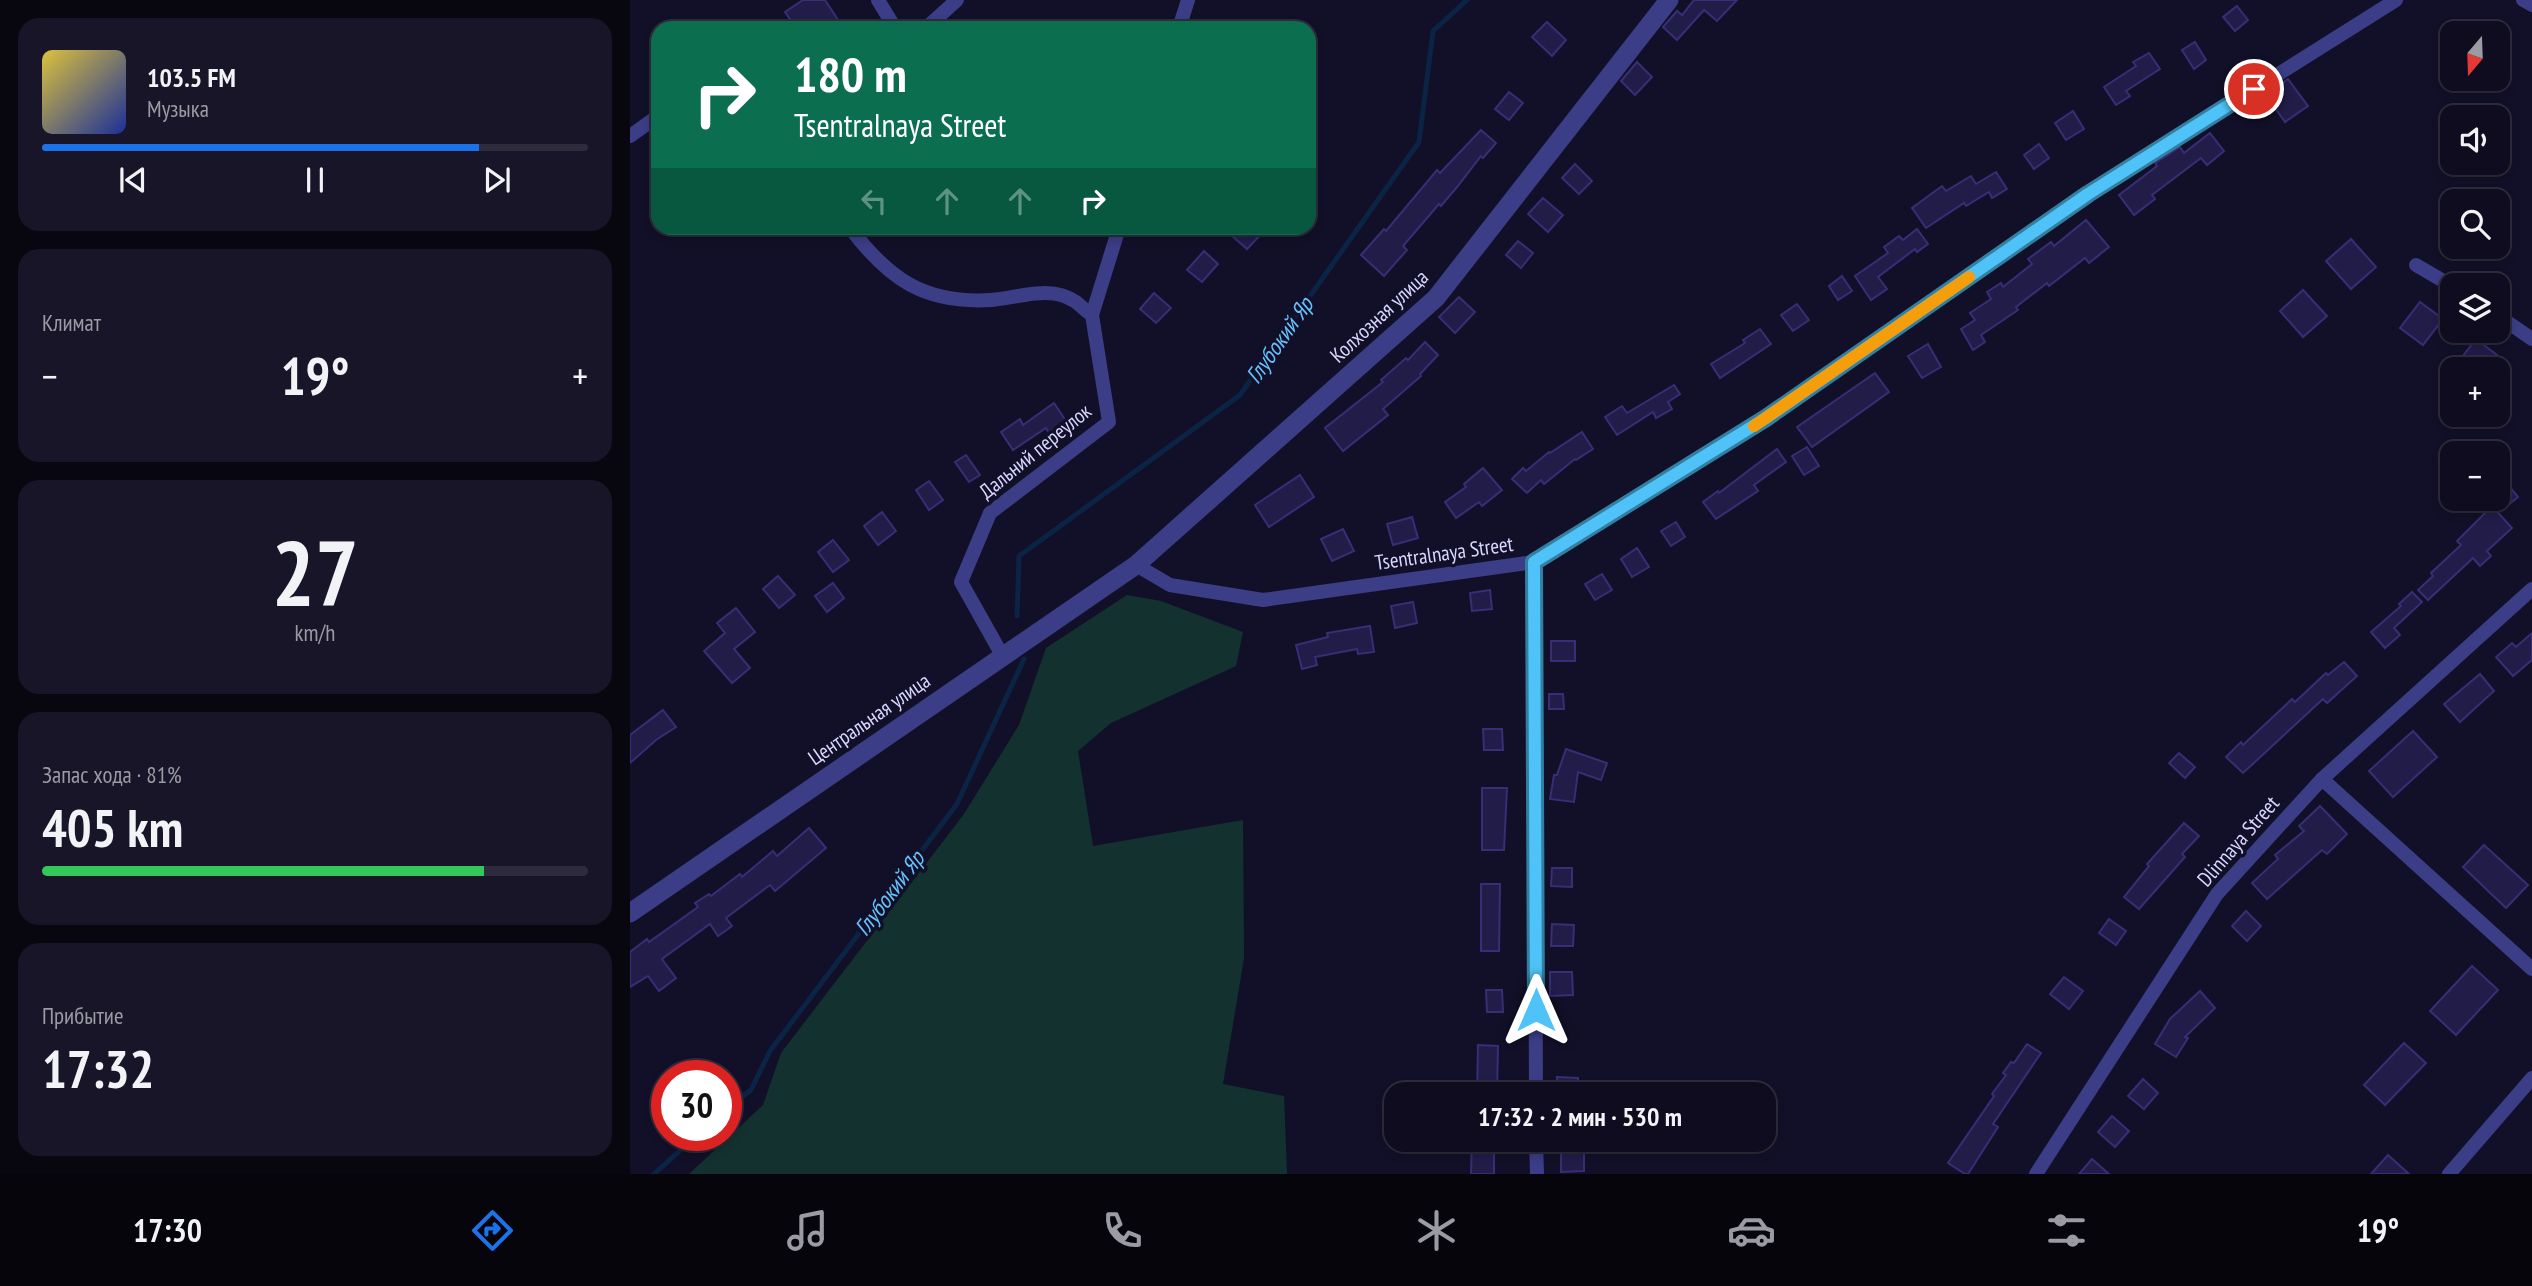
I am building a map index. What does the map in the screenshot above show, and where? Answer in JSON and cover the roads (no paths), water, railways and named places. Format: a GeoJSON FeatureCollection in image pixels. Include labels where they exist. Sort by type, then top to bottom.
{"type":"FeatureCollection","features":[{"type":"Feature","properties":{"kind":"street"},"geometry":{"type":"LineString","coordinates":[[878,0],[891,21]]}},
{"type":"Feature","properties":{"kind":"street"},"geometry":{"type":"LineString","coordinates":[[934,21],[957,0]]}},
{"type":"Feature","properties":{"kind":"street"},"geometry":{"type":"LineString","coordinates":[[1182,21],[1188,0]]}},
{"type":"Feature","properties":{"kind":"street","name":"Колхозная улица"},"geometry":{"type":"LineString","coordinates":[[1136,565],[1436,298],[1669,0]]}},
{"type":"Feature","properties":{"kind":"street","name":"Tsentralnaya Street"},"geometry":{"type":"LineString","coordinates":[[1136,565],[1170,585],[1263,600],[1534,562],[1766,418],[2088,194],[2396,0]]}},
{"type":"Feature","properties":{"kind":"street"},"geometry":{"type":"LineString","coordinates":[[2522,0],[2532,5]]}},
{"type":"Feature","properties":{"kind":"street"},"geometry":{"type":"LineString","coordinates":[[630,136],[651,121]]}},
{"type":"Feature","properties":{"kind":"street"},"geometry":{"type":"LineString","coordinates":[[856,235],[886,268],[909,286],[936,296],[991,300],[1056,293],[1077,303],[1092,316]]}},
{"type":"Feature","properties":{"kind":"street","name":"Дальний переулок"},"geometry":{"type":"LineString","coordinates":[[1002,655],[961,582],[990,513],[1109,422],[1092,316],[1117,235]]}},
{"type":"Feature","properties":{"kind":"street"},"geometry":{"type":"LineString","coordinates":[[2416,265],[2440,279]]}},
{"type":"Feature","properties":{"kind":"street"},"geometry":{"type":"LineString","coordinates":[[2510,324],[2532,339]]}},
{"type":"Feature","properties":{"kind":"street"},"geometry":{"type":"LineString","coordinates":[[1534,562],[1536,1082]]}},
{"type":"Feature","properties":{"kind":"street","name":"Центральная улица"},"geometry":{"type":"LineString","coordinates":[[630,913],[1136,565]]}},
{"type":"Feature","properties":{"kind":"street","name":"Dlinnaya Street"},"geometry":{"type":"LineString","coordinates":[[2036,1174],[2217,894],[2322,779],[2532,589]]}},
{"type":"Feature","properties":{"kind":"street"},"geometry":{"type":"LineString","coordinates":[[2322,779],[2532,969]]}},
{"type":"Feature","properties":{"kind":"street"},"geometry":{"type":"LineString","coordinates":[[2449,1174],[2532,1078]]}},
{"type":"Feature","properties":{"kind":"street"},"geometry":{"type":"LineString","coordinates":[[1536,1152],[1536,1174]]}},
{"type":"Feature","properties":{"kind":"waterway","name":"Глубокий Яр"},"geometry":{"type":"LineString","coordinates":[[1017,616],[1019,556],[1240,395],[1419,142],[1433,31],[1467,0]]}},
{"type":"Feature","properties":{"kind":"waterway","name":"Глубокий Яр"},"geometry":{"type":"LineString","coordinates":[[742,1097],[751,1090],[770,1051],[957,804],[1024,659]]}},
{"type":"Feature","properties":{"kind":"waterway","name":"Глубокий Яр"},"geometry":{"type":"LineString","coordinates":[[654,1174],[679,1151]]}}]}
